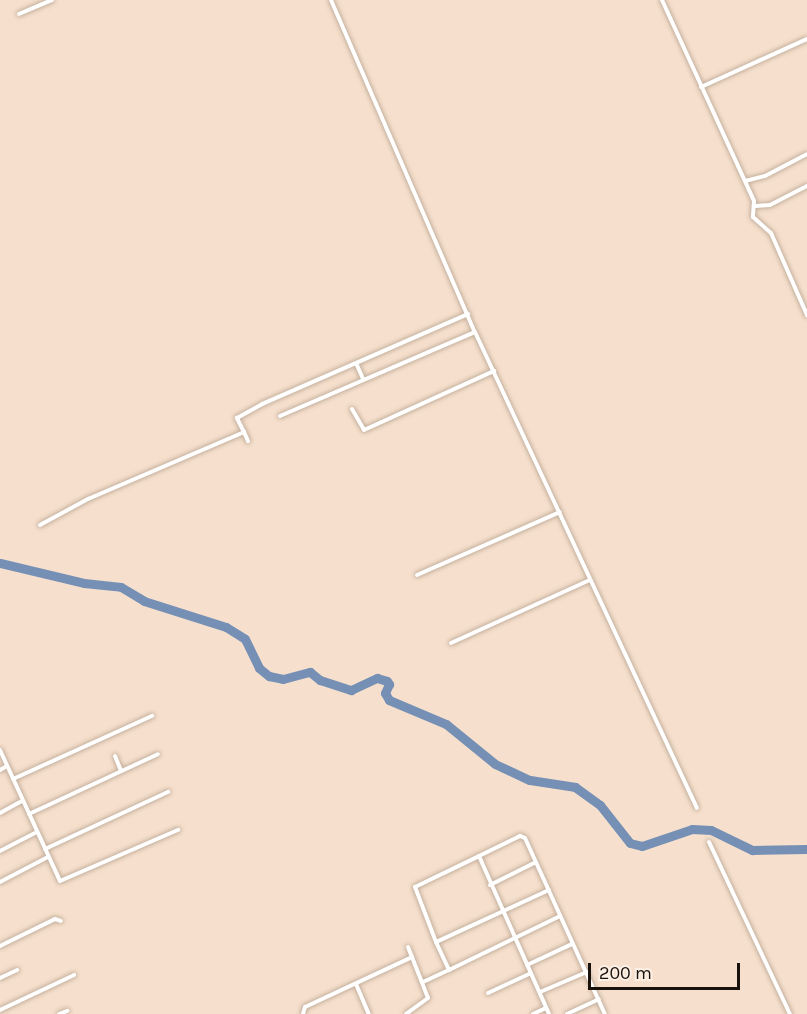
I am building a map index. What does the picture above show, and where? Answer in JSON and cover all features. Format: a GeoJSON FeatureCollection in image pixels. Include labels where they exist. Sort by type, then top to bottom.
{"type":"FeatureCollection","features":[{"type":"Feature","properties":{"kind":"street"},"geometry":{"type":"LineString","coordinates":[[19,14],[52,0]]}},
{"type":"Feature","properties":{"kind":"street"},"geometry":{"type":"LineString","coordinates":[[331,0],[475,332],[697,808]]}},
{"type":"Feature","properties":{"kind":"street"},"geometry":{"type":"LineString","coordinates":[[662,0],[745,181],[755,207],[753,217],[771,233],[807,315]]}},
{"type":"Feature","properties":{"kind":"street"},"geometry":{"type":"LineString","coordinates":[[701,87],[807,39]]}},
{"type":"Feature","properties":{"kind":"street"},"geometry":{"type":"LineString","coordinates":[[745,181],[759,178],[807,153]]}},
{"type":"Feature","properties":{"kind":"street"},"geometry":{"type":"LineString","coordinates":[[755,207],[770,205],[807,186]]}},
{"type":"Feature","properties":{"kind":"street"},"geometry":{"type":"LineString","coordinates":[[248,441],[237,417],[468,314]]}},
{"type":"Feature","properties":{"kind":"street"},"geometry":{"type":"LineString","coordinates":[[280,416],[475,332]]}},
{"type":"Feature","properties":{"kind":"street"},"geometry":{"type":"LineString","coordinates":[[356,363],[363,380]]}},
{"type":"Feature","properties":{"kind":"street"},"geometry":{"type":"LineString","coordinates":[[352,410],[364,430],[494,371]]}},
{"type":"Feature","properties":{"kind":"street"},"geometry":{"type":"LineString","coordinates":[[40,525],[88,499],[244,432]]}},
{"type":"Feature","properties":{"kind":"street"},"geometry":{"type":"LineString","coordinates":[[417,574],[560,512]]}},
{"type":"Feature","properties":{"kind":"street"},"geometry":{"type":"LineString","coordinates":[[451,643],[590,580]]}},
{"type":"Feature","properties":{"kind":"street"},"geometry":{"type":"LineString","coordinates":[[13,779],[152,716]]}},
{"type":"Feature","properties":{"kind":"street"},"geometry":{"type":"LineString","coordinates":[[0,750],[61,881],[178,830]]}},
{"type":"Feature","properties":{"kind":"street"},"geometry":{"type":"LineString","coordinates":[[29,814],[158,754]]}},
{"type":"Feature","properties":{"kind":"street"},"geometry":{"type":"LineString","coordinates":[[115,756],[121,771]]}},
{"type":"Feature","properties":{"kind":"street"},"geometry":{"type":"LineString","coordinates":[[0,770],[7,766]]}},
{"type":"Feature","properties":{"kind":"street"},"geometry":{"type":"LineString","coordinates":[[45,849],[168,792]]}},
{"type":"Feature","properties":{"kind":"street"},"geometry":{"type":"LineString","coordinates":[[0,813],[22,801]]}},
{"type":"Feature","properties":{"kind":"street"},"geometry":{"type":"LineString","coordinates":[[0,851],[37,832]]}},
{"type":"Feature","properties":{"kind":"street"},"geometry":{"type":"LineString","coordinates":[[449,970],[414,887],[522,836],[605,1014]]}},
{"type":"Feature","properties":{"kind":"street"},"geometry":{"type":"LineString","coordinates":[[709,842],[790,1014]]}},
{"type":"Feature","properties":{"kind":"street"},"geometry":{"type":"LineString","coordinates":[[479,856],[549,1014]]}},
{"type":"Feature","properties":{"kind":"street"},"geometry":{"type":"LineString","coordinates":[[0,882],[48,857]]}},
{"type":"Feature","properties":{"kind":"street"},"geometry":{"type":"LineString","coordinates":[[490,885],[536,862]]}},
{"type":"Feature","properties":{"kind":"street"},"geometry":{"type":"LineString","coordinates":[[436,942],[549,890]]}},
{"type":"Feature","properties":{"kind":"street"},"geometry":{"type":"LineString","coordinates":[[423,982],[560,916]]}},
{"type":"Feature","properties":{"kind":"street"},"geometry":{"type":"LineString","coordinates":[[0,946],[55,919],[62,921]]}},
{"type":"Feature","properties":{"kind":"street"},"geometry":{"type":"LineString","coordinates":[[527,965],[572,944]]}},
{"type":"Feature","properties":{"kind":"street"},"geometry":{"type":"LineString","coordinates":[[406,1014],[427,1002],[423,982],[408,947]]}},
{"type":"Feature","properties":{"kind":"street"},"geometry":{"type":"LineString","coordinates":[[303,1014],[305,1007],[412,957]]}},
{"type":"Feature","properties":{"kind":"street"},"geometry":{"type":"LineString","coordinates":[[0,978],[17,970]]}},
{"type":"Feature","properties":{"kind":"street"},"geometry":{"type":"LineString","coordinates":[[540,992],[586,972]]}},
{"type":"Feature","properties":{"kind":"street"},"geometry":{"type":"LineString","coordinates":[[488,993],[531,973]]}},
{"type":"Feature","properties":{"kind":"street"},"geometry":{"type":"LineString","coordinates":[[0,1010],[74,975]]}},
{"type":"Feature","properties":{"kind":"street"},"geometry":{"type":"LineString","coordinates":[[356,984],[369,1014]]}},
{"type":"Feature","properties":{"kind":"street"},"geometry":{"type":"LineString","coordinates":[[567,1014],[599,999]]}},
{"type":"Feature","properties":{"kind":"street"},"geometry":{"type":"LineString","coordinates":[[533,1014],[546,1008]]}},
{"type":"Feature","properties":{"kind":"street"},"geometry":{"type":"LineString","coordinates":[[59,1014],[67,1011]]}},
{"type":"Feature","properties":{"kind":"waterway"},"geometry":{"type":"LineString","coordinates":[[0,563],[84,583],[121,587],[144,601],[226,627],[245,639],[259,668],[269,676],[283,679],[310,672],[320,680],[351,690],[377,678],[387,681],[389,684],[385,693],[389,700],[446,724],[495,764],[530,780],[575,787],[600,805],[630,843],[642,846],[692,829],[711,830],[752,850],[807,849]]}}]}
